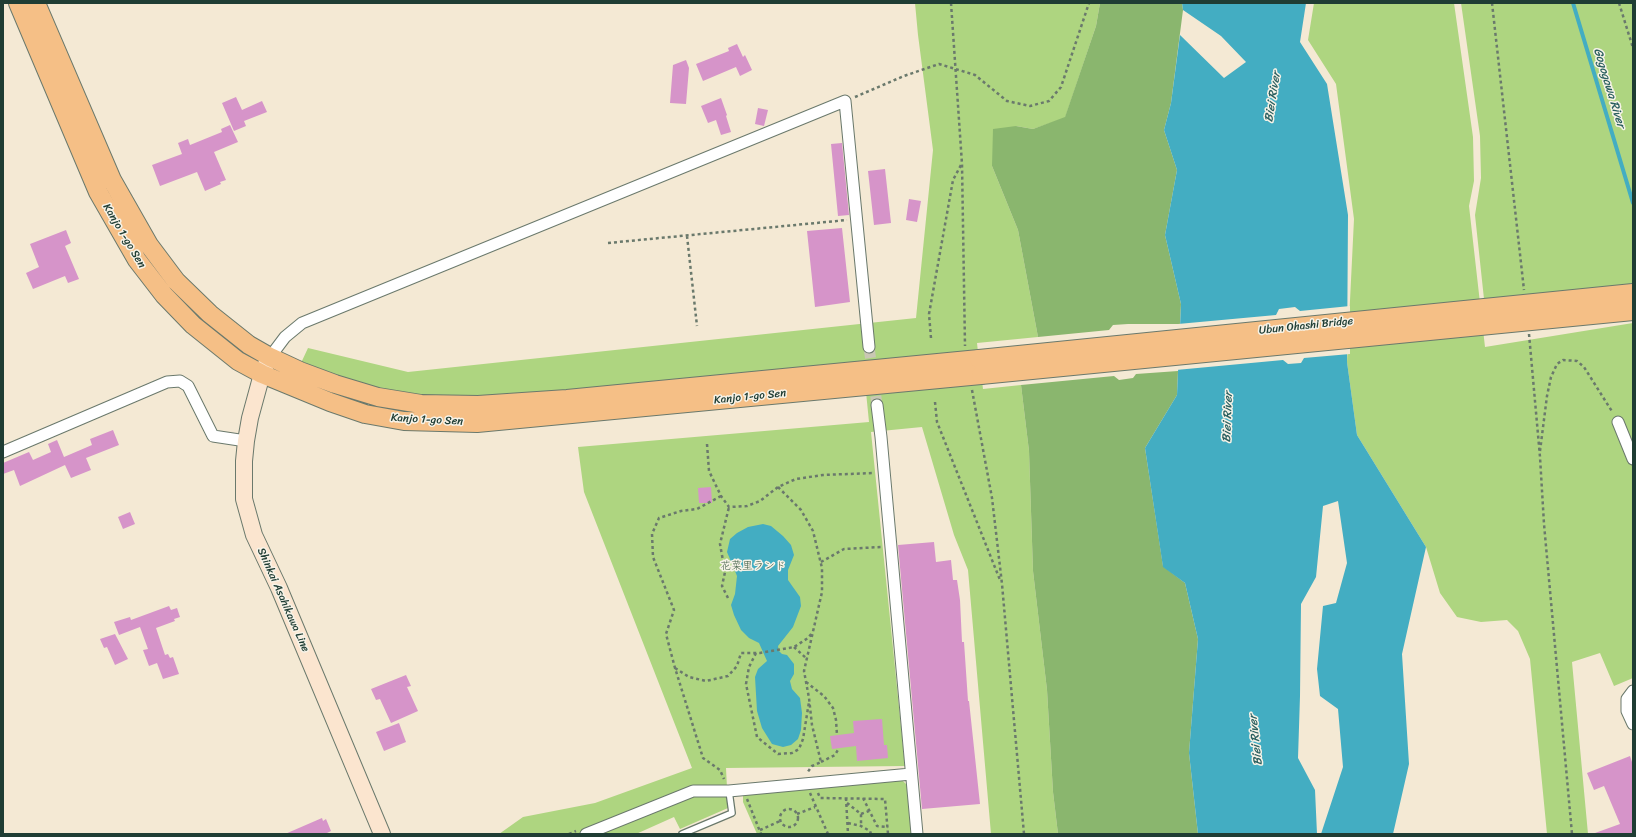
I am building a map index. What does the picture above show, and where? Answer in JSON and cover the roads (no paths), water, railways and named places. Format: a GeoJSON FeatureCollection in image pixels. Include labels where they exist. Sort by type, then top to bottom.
{"type":"FeatureCollection","features":[{"type":"Feature","properties":{"kind":"main road","name":"Kanjo 1-go Sen"},"geometry":{"type":"LineString","coordinates":[[18,3],[98,192],[137,260],[164,295],[193,325],[238,361],[262,374],[330,402],[365,414],[404,421],[477,423],[974,368]]}},
{"type":"Feature","properties":{"kind":"main road","name":"Kanjo 1-go Sen"},"geometry":{"type":"LineString","coordinates":[[36,3],[112,180],[148,245],[176,281],[210,314],[250,346],[300,371],[334,384],[378,397],[421,404],[478,405],[575,399],[974,368]]}},
{"type":"Feature","properties":{"kind":"main road","name":"Ubun Ohashi Bridge"},"geometry":{"type":"LineString","coordinates":[[974,368],[1633,293]]}},
{"type":"Feature","properties":{"kind":"main road","name":"Ubun Ohashi Bridge"},"geometry":{"type":"LineString","coordinates":[[974,368],[1633,311]]}},
{"type":"Feature","properties":{"kind":"main road","name":"Shinkai Asahikawa Line"},"geometry":{"type":"LineString","coordinates":[[270,357],[262,374],[250,418],[244,461],[244,499],[254,535],[279,588],[382,834]]}},
{"type":"Feature","properties":{"kind":"street"},"geometry":{"type":"LineString","coordinates":[[270,357],[285,336],[302,322],[845,101],[869,346]]}},
{"type":"Feature","properties":{"kind":"street"},"geometry":{"type":"LineString","coordinates":[[3,452],[167,382],[180,381],[188,386],[213,436],[246,441]]}},
{"type":"Feature","properties":{"kind":"street"},"geometry":{"type":"LineString","coordinates":[[877,405],[916,834]]}},
{"type":"Feature","properties":{"kind":"street"},"geometry":{"type":"LineString","coordinates":[[1618,422],[1633,459]]}},
{"type":"Feature","properties":{"kind":"street"},"geometry":{"type":"LineString","coordinates":[[1633,692],[1627,699],[1627,711],[1633,724]]}},
{"type":"Feature","properties":{"kind":"street"},"geometry":{"type":"LineString","coordinates":[[586,834],[693,791],[729,793],[911,774]]}},
{"type":"Feature","properties":{"kind":"lane"},"geometry":{"type":"LineString","coordinates":[[682,834],[732,813],[729,793]]}},
{"type":"Feature","properties":{"kind":"water","name":"Biei River"},"geometry":{"type":"Polygon","coordinates":[[[1182,3],[1306,3],[1300,42],[1327,84],[1348,215],[1347,362],[1357,435],[1426,547],[1402,654],[1409,764],[1393,834],[1321,834],[1343,767],[1338,709],[1320,696],[1317,669],[1323,606],[1336,603],[1347,563],[1338,501],[1323,506],[1316,577],[1301,604],[1298,758],[1315,790],[1317,834],[1198,834],[1189,753],[1198,639],[1185,583],[1163,567],[1145,448],[1177,395],[1181,304],[1165,235],[1177,170],[1164,130],[1171,103],[1180,35],[1224,78],[1246,62],[1221,36],[1183,10],[1182,3]]]}},
{"type":"Feature","properties":{"kind":"water"},"geometry":{"type":"Polygon","coordinates":[[[763,524],[771,526],[791,545],[794,555],[788,570],[788,580],[800,597],[801,606],[793,627],[778,646],[779,651],[782,654],[787,655],[794,664],[794,674],[790,681],[792,689],[800,698],[802,713],[801,730],[798,739],[791,745],[783,747],[772,744],[762,728],[757,711],[755,677],[758,669],[767,661],[759,643],[749,638],[741,630],[731,605],[735,594],[737,576],[727,552],[730,539],[748,527],[763,524]]]}},
{"type":"Feature","properties":{"kind":"waterway","name":"Gogogawa River"},"geometry":{"type":"LineString","coordinates":[[1573,3],[1633,203]]}},
{"type":"Feature","properties":{"kind":"tunnel"},"geometry":{"type":"LineString","coordinates":[[869,347],[877,405]]}},
{"type":"Feature","properties":{"kind":"park label","name":"花菜里ランド"},"geometry":{"type":"Point","coordinates":[753,566]}}]}
